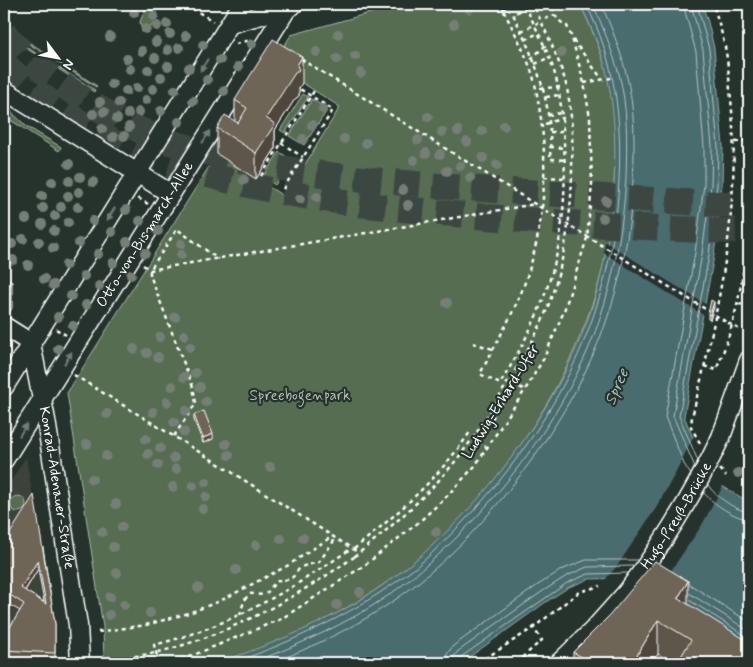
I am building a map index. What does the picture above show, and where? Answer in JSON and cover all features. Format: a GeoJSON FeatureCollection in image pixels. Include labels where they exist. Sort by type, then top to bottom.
{"type":"FeatureCollection","features":[{"type":"Feature","properties":{"kind":"street"},"geometry":{"type":"LineString","coordinates":[[4,387],[242,4]]}},
{"type":"Feature","properties":{"kind":"street"},"geometry":{"type":"LineString","coordinates":[[230,24],[292,5]]}},
{"type":"Feature","properties":{"kind":"street","name":"Otto-von-Bismarck-Allee"},"geometry":{"type":"LineString","coordinates":[[4,460],[292,5]]}},
{"type":"Feature","properties":{"kind":"street"},"geometry":{"type":"LineString","coordinates":[[4,90],[171,194]]}},
{"type":"Feature","properties":{"kind":"street"},"geometry":{"type":"LineString","coordinates":[[4,326],[31,343]]}},
{"type":"Feature","properties":{"kind":"street","name":"Konrad-Adenauer-Straße"},"geometry":{"type":"LineString","coordinates":[[31,343],[78,625],[80,663]]}},
{"type":"Feature","properties":{"kind":"street","name":"Hugo-Preuß-Brücke"},"geometry":{"type":"LineString","coordinates":[[559,663],[594,630],[627,592],[656,554],[679,518],[698,485],[720,437],[749,360]]}},
{"type":"Feature","properties":{"kind":"path"},"geometry":{"type":"LineString","coordinates":[[185,4],[221,26],[230,24]]}},
{"type":"Feature","properties":{"kind":"path"},"geometry":{"type":"LineString","coordinates":[[500,4],[527,62],[536,89],[544,125],[545,150],[539,233],[519,299],[480,374],[500,384],[519,352],[537,315],[550,281],[562,220],[565,160],[562,112],[554,71],[526,8],[513,14],[535,64],[545,97],[550,132],[550,159],[565,160]]}},
{"type":"Feature","properties":{"kind":"path"},"geometry":{"type":"LineString","coordinates":[[502,9],[513,4]]}},
{"type":"Feature","properties":{"kind":"path"},"geometry":{"type":"LineString","coordinates":[[99,662],[150,654],[209,637],[247,621],[298,594],[359,553],[396,522],[429,490],[469,444],[481,426],[499,398],[543,319],[562,263],[568,225],[572,185],[570,115],[564,87],[565,78],[548,43],[533,4]]}},
{"type":"Feature","properties":{"kind":"path","name":"Ludwig-Erhard-Ufer"},"geometry":{"type":"LineString","coordinates":[[174,663],[281,619],[365,565],[419,522],[446,497],[488,448],[544,358],[564,311],[587,238],[592,184],[590,118],[584,83],[572,38],[567,26],[558,20],[552,8],[553,4]]}},
{"type":"Feature","properties":{"kind":"path"},"geometry":{"type":"LineString","coordinates":[[694,433],[691,426],[692,417],[722,282],[733,192],[735,142],[726,52],[713,4]]}},
{"type":"Feature","properties":{"kind":"path"},"geometry":{"type":"LineString","coordinates":[[545,19],[555,14]]}},
{"type":"Feature","properties":{"kind":"path"},"geometry":{"type":"LineString","coordinates":[[521,31],[538,23]]}},
{"type":"Feature","properties":{"kind":"path"},"geometry":{"type":"LineString","coordinates":[[525,40],[538,34]]}},
{"type":"Feature","properties":{"kind":"path"},"geometry":{"type":"LineString","coordinates":[[572,38],[602,79]]}},
{"type":"Feature","properties":{"kind":"path"},"geometry":{"type":"LineString","coordinates":[[233,44],[250,40]]}},
{"type":"Feature","properties":{"kind":"path"},"geometry":{"type":"LineString","coordinates":[[527,62],[548,43]]}},
{"type":"Feature","properties":{"kind":"path"},"geometry":{"type":"LineString","coordinates":[[300,58],[739,329]]}},
{"type":"Feature","properties":{"kind":"path"},"geometry":{"type":"LineString","coordinates":[[535,64],[548,58]]}},
{"type":"Feature","properties":{"kind":"path"},"geometry":{"type":"LineString","coordinates":[[584,83],[610,78]]}},
{"type":"Feature","properties":{"kind":"path"},"geometry":{"type":"LineString","coordinates":[[536,89],[564,87]]}},
{"type":"Feature","properties":{"kind":"path"},"geometry":{"type":"LineString","coordinates":[[283,189],[333,110],[300,89]]}},
{"type":"Feature","properties":{"kind":"path"},"geometry":{"type":"LineString","coordinates":[[261,176],[314,91]]}},
{"type":"Feature","properties":{"kind":"path"},"geometry":{"type":"LineString","coordinates":[[545,97],[559,96]]}},
{"type":"Feature","properties":{"kind":"path"},"geometry":{"type":"LineString","coordinates":[[548,115],[562,112]]}},
{"type":"Feature","properties":{"kind":"path"},"geometry":{"type":"LineString","coordinates":[[544,125],[570,115]]}},
{"type":"Feature","properties":{"kind":"path"},"geometry":{"type":"LineString","coordinates":[[550,132],[563,132]]}},
{"type":"Feature","properties":{"kind":"path"},"geometry":{"type":"LineString","coordinates":[[735,142],[747,141],[749,177]]}},
{"type":"Feature","properties":{"kind":"path"},"geometry":{"type":"LineString","coordinates":[[282,143],[303,157]]}},
{"type":"Feature","properties":{"kind":"path"},"geometry":{"type":"LineString","coordinates":[[550,147],[564,148]]}},
{"type":"Feature","properties":{"kind":"path"},"geometry":{"type":"LineString","coordinates":[[544,177],[564,178]]}},
{"type":"Feature","properties":{"kind":"path"},"geometry":{"type":"LineString","coordinates":[[133,195],[154,208]]}},
{"type":"Feature","properties":{"kind":"path"},"geometry":{"type":"LineString","coordinates":[[150,270],[535,204]]}},
{"type":"Feature","properties":{"kind":"path"},"geometry":{"type":"LineString","coordinates":[[704,366],[716,370],[733,326],[746,249],[749,204]]}},
{"type":"Feature","properties":{"kind":"path"},"geometry":{"type":"LineString","coordinates":[[174,436],[196,403],[193,387],[150,275],[150,270],[177,229],[218,259]]}},
{"type":"Feature","properties":{"kind":"path"},"geometry":{"type":"LineString","coordinates":[[738,304],[745,305]]}},
{"type":"Feature","properties":{"kind":"path"},"geometry":{"type":"LineString","coordinates":[[50,325],[72,338]]}},
{"type":"Feature","properties":{"kind":"path"},"geometry":{"type":"LineString","coordinates":[[473,343],[493,349]]}},
{"type":"Feature","properties":{"kind":"path"},"geometry":{"type":"LineString","coordinates":[[62,367],[359,553]]}},
{"type":"Feature","properties":{"kind":"path"},"geometry":{"type":"LineString","coordinates":[[488,448],[477,442],[514,384],[525,390]]}},
{"type":"Feature","properties":{"kind":"path"},"geometry":{"type":"LineString","coordinates":[[499,398],[504,401]]}},
{"type":"Feature","properties":{"kind":"path"},"geometry":{"type":"LineString","coordinates":[[481,426],[486,429]]}},
{"type":"Feature","properties":{"kind":"path"},"geometry":{"type":"LineString","coordinates":[[138,663],[159,662],[154,646],[205,630],[267,602],[304,581],[353,549],[395,516],[420,492],[470,432]]}},
{"type":"Feature","properties":{"kind":"path"},"geometry":{"type":"LineString","coordinates":[[98,632],[146,625],[189,613],[220,601],[287,566],[328,540],[331,535]]}},
{"type":"Feature","properties":{"kind":"path"},"geometry":{"type":"LineString","coordinates":[[240,615],[248,594],[268,593],[278,581],[290,580],[294,577],[300,567],[319,562],[336,538]]}},
{"type":"Feature","properties":{"kind":"path"},"geometry":{"type":"LineString","coordinates":[[478,663],[532,628],[579,592],[600,586]]}},
{"type":"Feature","properties":{"kind":"path"},"geometry":{"type":"LineString","coordinates":[[516,663],[542,640],[532,628]]}},
{"type":"Feature","properties":{"kind":"path"},"geometry":{"type":"LineString","coordinates":[[522,658],[528,663]]}},
{"type":"Feature","properties":{"kind":"shaded area"},"geometry":{"type":"Polygon","coordinates":[[[26,457],[43,556],[55,662],[4,660],[4,492],[26,457]]]}},
{"type":"Feature","properties":{"kind":"green space"},"geometry":{"type":"Polygon","coordinates":[[[137,4],[146,7],[147,4],[150,4],[153,23],[146,33],[142,32],[140,22],[145,9],[137,4]]]}},
{"type":"Feature","properties":{"kind":"green space","name":"Spreebogenpark"},"geometry":{"type":"Polygon","coordinates":[[[402,4],[580,4],[596,39],[608,76],[615,121],[616,151],[612,212],[607,250],[593,301],[577,344],[557,386],[507,464],[446,533],[412,563],[369,594],[296,634],[220,662],[208,664],[104,663],[103,627],[67,393],[217,154],[285,197],[340,107],[273,64],[291,35],[402,4]]]}},
{"type":"Feature","properties":{"kind":"green space"},"geometry":{"type":"Polygon","coordinates":[[[4,26],[97,86],[4,28],[4,26]]]}},
{"type":"Feature","properties":{"kind":"green space"},"geometry":{"type":"Polygon","coordinates":[[[4,34],[95,90],[94,92],[4,34]]]}},
{"type":"Feature","properties":{"kind":"green space"},"geometry":{"type":"Polygon","coordinates":[[[303,94],[308,97],[285,133],[280,130],[303,94]]]}},
{"type":"Feature","properties":{"kind":"green space"},"geometry":{"type":"Polygon","coordinates":[[[312,99],[325,108],[326,112],[304,145],[289,136],[312,99]]]}},
{"type":"Feature","properties":{"kind":"green space"},"geometry":{"type":"Polygon","coordinates":[[[4,105],[26,126],[61,147],[59,151],[4,116],[4,105]]]}},
{"type":"Feature","properties":{"kind":"green space"},"geometry":{"type":"Polygon","coordinates":[[[279,152],[291,159],[275,185],[263,177],[279,152]]]}},
{"type":"Feature","properties":{"kind":"green space"},"geometry":{"type":"Polygon","coordinates":[[[18,496],[24,498],[26,504],[24,510],[18,512],[12,510],[10,504],[12,498],[18,496]]]}},
{"type":"Feature","properties":{"kind":"water","name":"Spree"},"geometry":{"type":"Polygon","coordinates":[[[580,4],[702,4],[708,22],[714,48],[723,146],[722,185],[714,256],[684,416],[701,457],[722,486],[749,502],[749,644],[632,578],[589,579],[569,587],[546,602],[461,663],[217,663],[282,639],[344,610],[383,585],[415,560],[476,501],[530,431],[553,394],[572,357],[593,304],[604,260],[613,198],[615,139],[611,95],[600,50],[580,4]]]}},
{"type":"Feature","properties":{"kind":"pier"},"geometry":{"type":"Polygon","coordinates":[[[605,242],[707,305],[705,316],[604,253],[605,242]]]}},
{"type":"Feature","properties":{"kind":"pier"},"geometry":{"type":"Polygon","coordinates":[[[694,435],[704,456],[724,484],[702,525],[662,584],[632,580],[604,581],[617,566],[656,508],[694,435]]]}},
{"type":"Feature","properties":{"kind":"building"},"geometry":{"type":"Polygon","coordinates":[[[273,39],[302,57],[297,65],[299,70],[295,73],[266,118],[275,124],[256,153],[217,128],[225,115],[238,123],[247,108],[235,100],[273,39]]]}},
{"type":"Feature","properties":{"kind":"building"},"geometry":{"type":"Polygon","coordinates":[[[4,277],[12,282],[4,296],[4,277]]]}},
{"type":"Feature","properties":{"kind":"building"},"geometry":{"type":"Polygon","coordinates":[[[711,300],[714,302],[710,315],[708,314],[711,300]]]}},
{"type":"Feature","properties":{"kind":"building"},"geometry":{"type":"Polygon","coordinates":[[[204,411],[213,434],[203,438],[194,415],[204,411]]]}},
{"type":"Feature","properties":{"kind":"building"},"geometry":{"type":"Polygon","coordinates":[[[34,495],[55,624],[55,653],[4,650],[4,637],[24,604],[10,595],[4,605],[4,543],[34,495]],[[38,560],[21,588],[46,604],[38,560]]]}},
{"type":"Feature","properties":{"kind":"building"},"geometry":{"type":"Polygon","coordinates":[[[655,561],[688,581],[678,598],[749,642],[749,663],[677,663],[691,640],[658,620],[636,657],[646,663],[592,663],[573,652],[610,615],[655,561]]]}},
{"type":"Feature","properties":{"kind":"tunnel"},"geometry":{"type":"LineString","coordinates":[[4,33],[36,65],[100,109],[143,132],[163,140],[230,158],[304,172],[404,183],[717,204],[749,204]]}},
{"type":"Feature","properties":{"kind":"tunnel"},"geometry":{"type":"LineString","coordinates":[[4,64],[34,90],[68,115],[122,147],[149,159],[262,188],[362,204],[479,216],[669,228],[749,230]]}}]}
